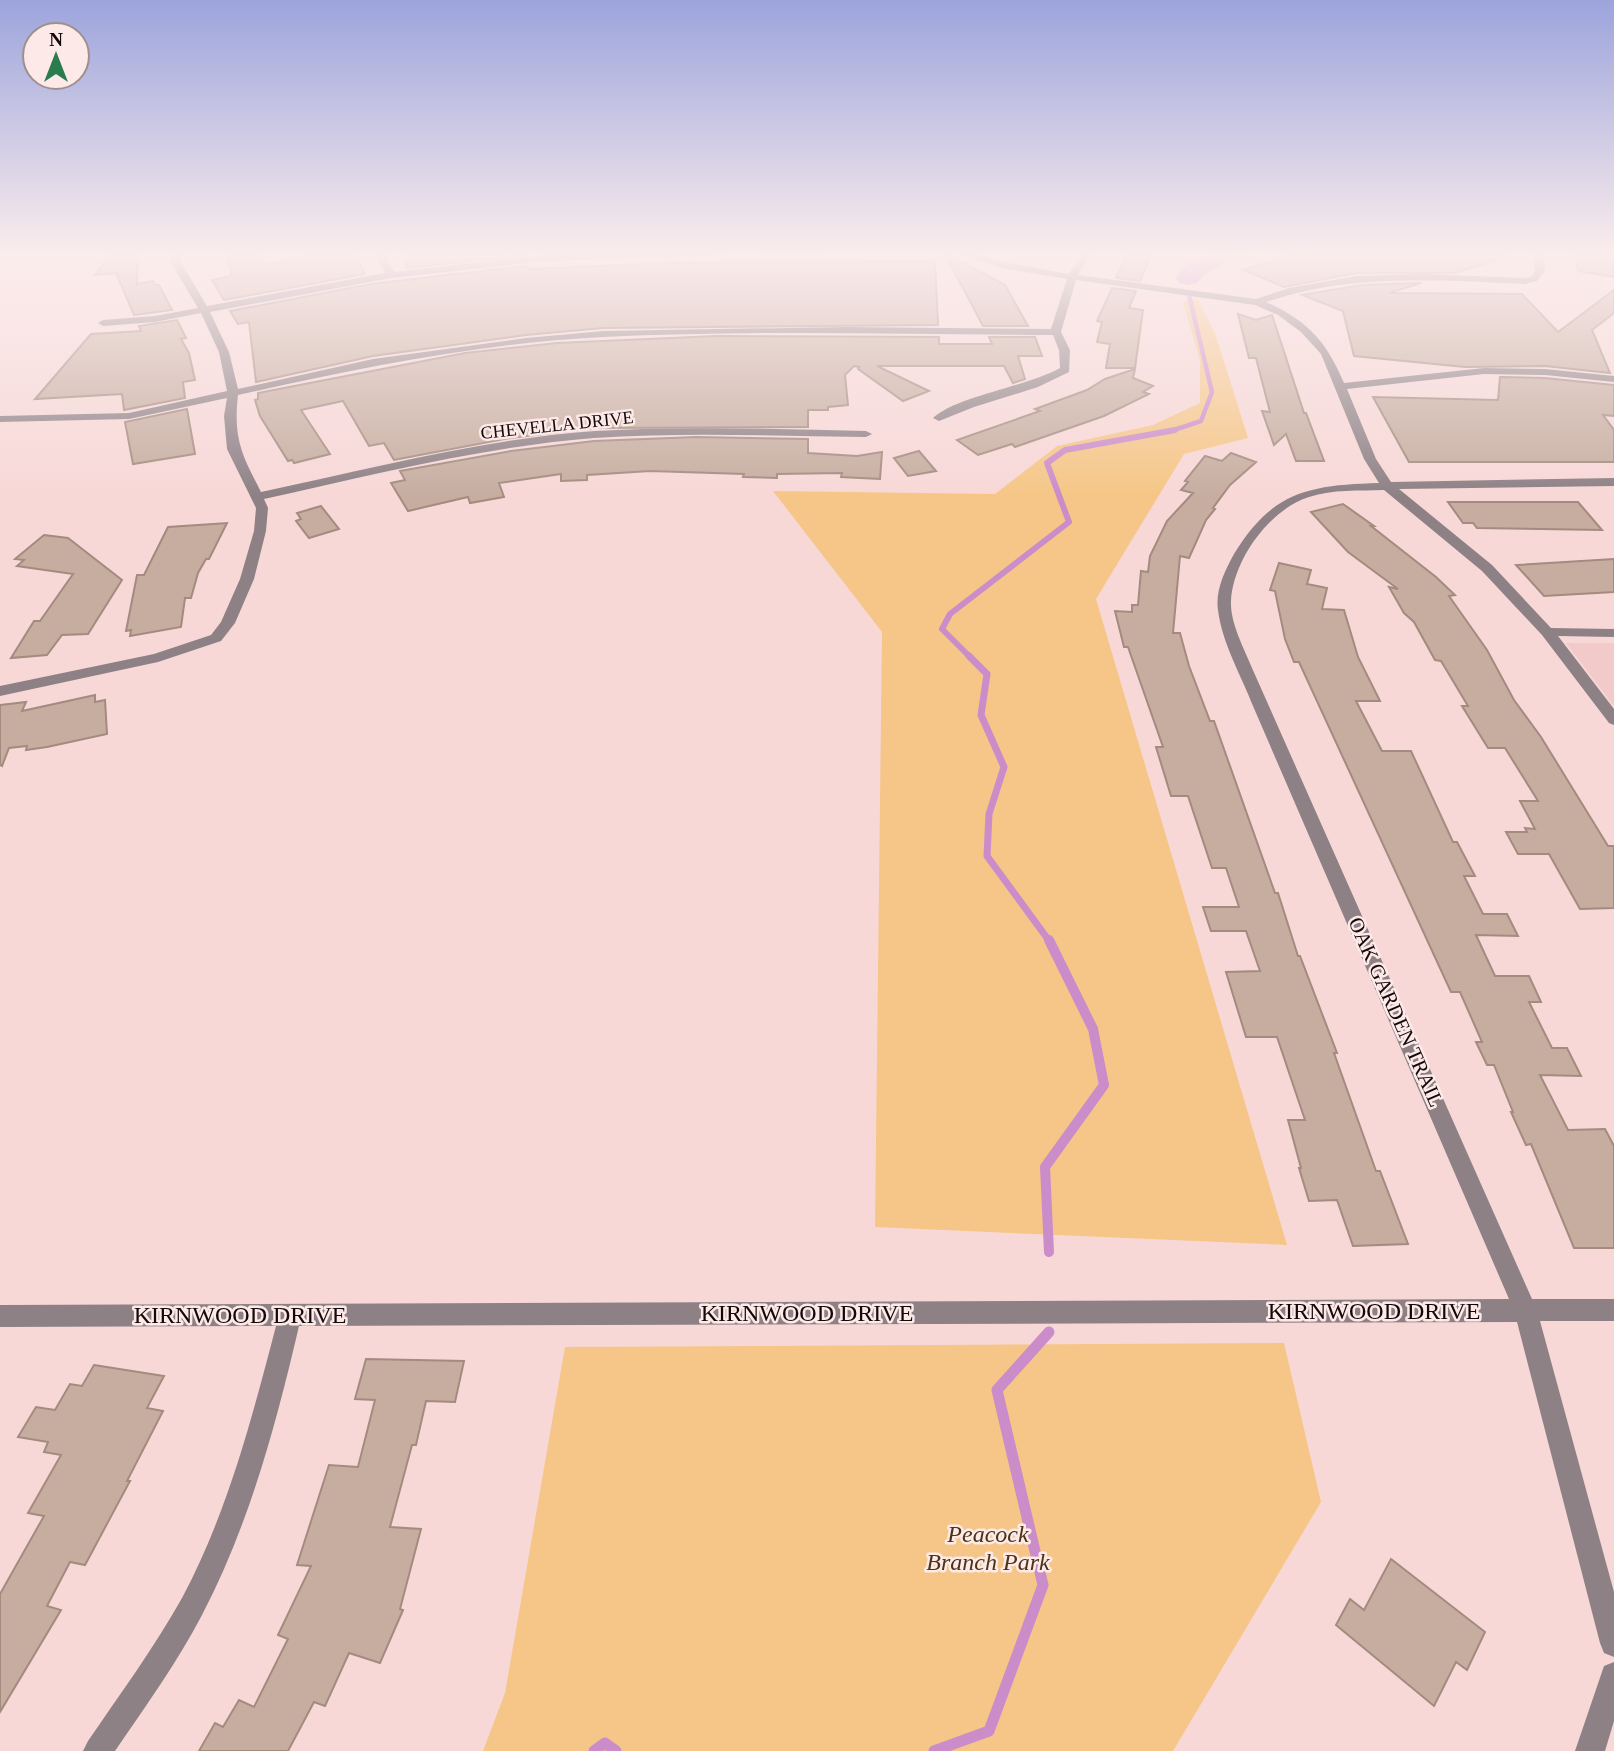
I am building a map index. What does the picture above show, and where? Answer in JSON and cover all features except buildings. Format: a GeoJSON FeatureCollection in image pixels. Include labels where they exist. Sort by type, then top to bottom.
{"type":"FeatureCollection","features":[{"type":"Feature","properties":{"kind":"street"},"geometry":{"type":"LineString","coordinates":[[0,691],[176,653],[216,638],[232,615],[247,579],[260,531],[262,508],[233,449],[230,416],[233,393],[224,352],[215,334]]}},
{"type":"Feature","properties":{"kind":"street"},"geometry":{"type":"LineString","coordinates":[[0,419],[129,416],[434,352],[620,334]]}},
{"type":"Feature","properties":{"kind":"street"},"geometry":{"type":"LineString","coordinates":[[939,418],[968,403],[1050,380],[1065,370],[1067,357],[1064,343],[1057,334]]}},
{"type":"Feature","properties":{"kind":"street"},"geometry":{"type":"LineString","coordinates":[[1308,334],[1318,342],[1334,369],[1370,459],[1387,486],[1487,568],[1548,632],[1614,720]]}},
{"type":"Feature","properties":{"kind":"street"},"geometry":{"type":"LineString","coordinates":[[1339,387],[1484,371],[1545,372],[1614,379]]}},
{"type":"Feature","properties":{"kind":"street","name":"CHEVELLA DRIVE"},"geometry":{"type":"LineString","coordinates":[[257,497],[464,452],[594,435],[866,433]]}},
{"type":"Feature","properties":{"kind":"street","name":"OAK GARDEN TRAIL"},"geometry":{"type":"LineString","coordinates":[[1614,482],[1469,482],[1317,491],[1292,499],[1270,514],[1251,538],[1233,572],[1224,601],[1229,625],[1261,706],[1526,1311],[1614,1643]]}},
{"type":"Feature","properties":{"kind":"street"},"geometry":{"type":"LineString","coordinates":[[1548,632],[1614,633]]}},
{"type":"Feature","properties":{"kind":"street","name":"KIRNWOOD DRIVE"},"geometry":{"type":"LineString","coordinates":[[0,1317],[1614,1310]]}},
{"type":"Feature","properties":{"kind":"street"},"geometry":{"type":"LineString","coordinates":[[98,1751],[162,1655],[202,1585],[243,1485],[265,1419],[290,1315]]}},
{"type":"Feature","properties":{"kind":"street"},"geometry":{"type":"LineString","coordinates":[[1590,1751],[1614,1676]]}},
{"type":"Feature","properties":{"kind":"shaded area"},"geometry":{"type":"Polygon","coordinates":[[[1566,643],[1614,643],[1614,706],[1566,643]]]}},
{"type":"Feature","properties":{"kind":"green space"},"geometry":{"type":"Polygon","coordinates":[[[1192,334],[1215,334],[1248,438],[1184,454],[1096,599],[1287,1245],[875,1227],[882,632],[773,491],[995,494],[1057,446],[1153,425],[1200,403],[1200,360],[1192,334]]]}},
{"type":"Feature","properties":{"kind":"green space","name":"Peacock Branch Park"},"geometry":{"type":"Polygon","coordinates":[[[1284,1343],[1321,1502],[1173,1751],[483,1751],[505,1693],[565,1347],[1284,1343]]]}},
{"type":"Feature","properties":{"kind":"waterway"},"geometry":{"type":"LineString","coordinates":[[1173,430],[1201,421],[1212,392],[1198,334]]}},
{"type":"Feature","properties":{"kind":"waterway"},"geometry":{"type":"LineString","coordinates":[[1050,942],[987,856],[989,814],[1004,767],[981,715],[987,674],[942,629],[950,614],[1069,522],[1047,463],[1065,450],[1173,430]]}},
{"type":"Feature","properties":{"kind":"waterway"},"geometry":{"type":"LineString","coordinates":[[1168,432],[1173,430]]}},
{"type":"Feature","properties":{"kind":"waterway"},"geometry":{"type":"LineString","coordinates":[[1049,1252],[1045,1167],[1104,1085],[1093,1029],[1050,942]]}},
{"type":"Feature","properties":{"kind":"waterway"},"geometry":{"type":"LineString","coordinates":[[934,1751],[989,1731],[1043,1585],[997,1390],[1049,1332]]}},
{"type":"Feature","properties":{"kind":"waterway"},"geometry":{"type":"LineString","coordinates":[[594,1751],[605,1743],[616,1751]]}}]}
